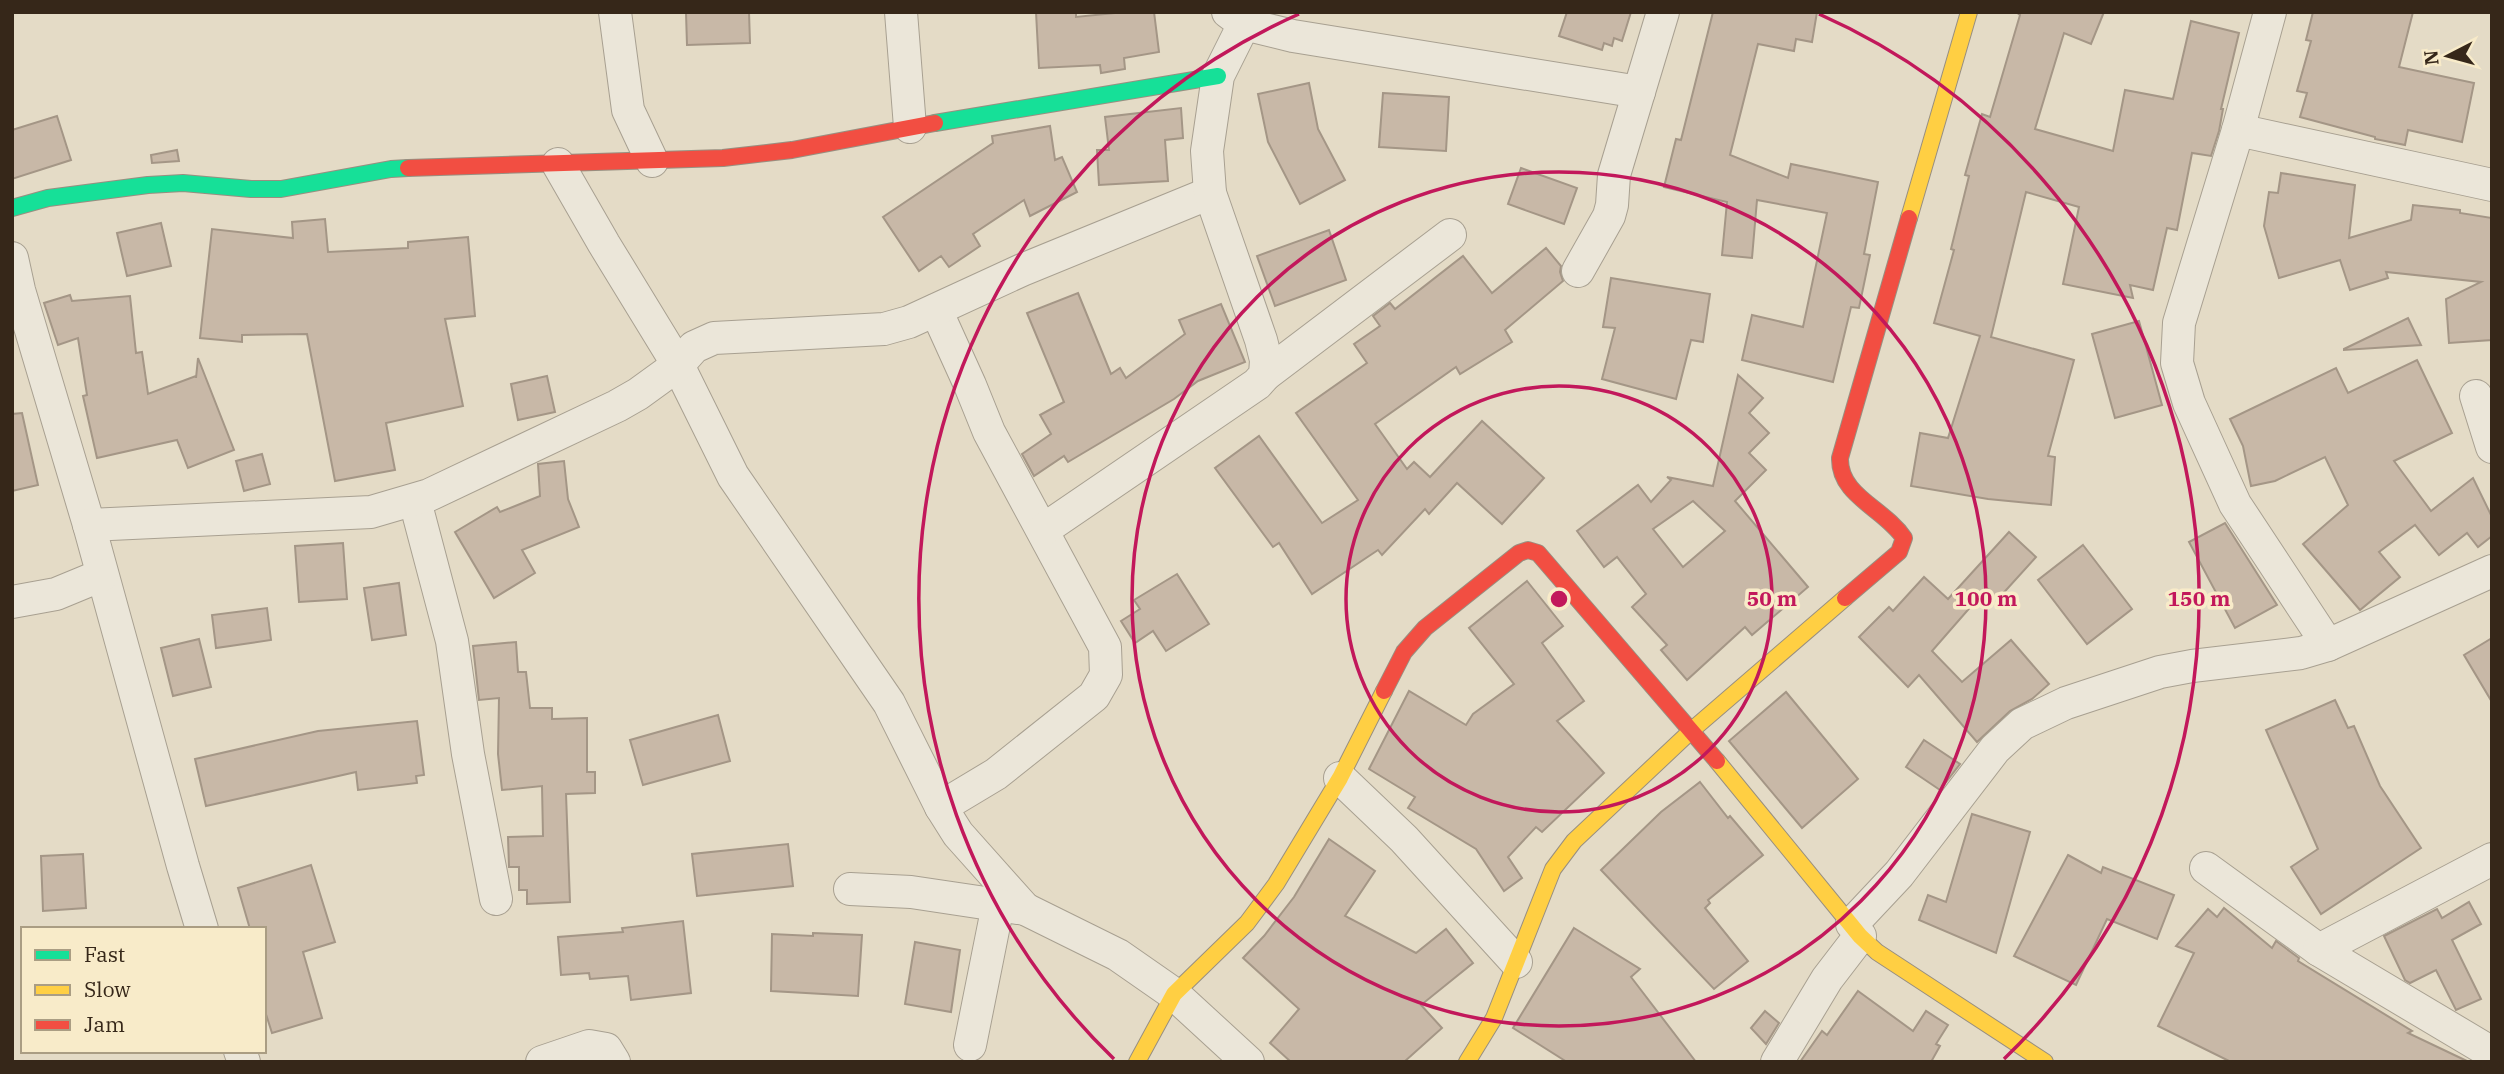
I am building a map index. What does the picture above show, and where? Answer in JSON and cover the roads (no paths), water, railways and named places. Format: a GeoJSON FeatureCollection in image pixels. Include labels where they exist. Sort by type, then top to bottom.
{"type":"FeatureCollection","features":[{"type":"Feature","properties":{"kind":"street"},"geometry":{"type":"LineString","coordinates":[[615,12],[628,110],[652,162]]}},
{"type":"Feature","properties":{"kind":"street"},"geometry":{"type":"LineString","coordinates":[[901,12],[911,127]]}},
{"type":"Feature","properties":{"kind":"street"},"geometry":{"type":"LineString","coordinates":[[1578,271],[1609,216],[1614,175],[1663,12]]}},
{"type":"Feature","properties":{"kind":"street"},"geometry":{"type":"LineString","coordinates":[[1467,1062],[1494,1018],[1553,869],[1574,841],[1692,730],[1899,552],[1904,538],[1898,526],[1850,487],[1841,476],[1840,458],[1969,12]]}},
{"type":"Feature","properties":{"kind":"street"},"geometry":{"type":"LineString","coordinates":[[2270,12],[2238,130],[2179,323],[2178,363],[2189,403],[2235,504],[2328,645]]}},
{"type":"Feature","properties":{"kind":"street"},"geometry":{"type":"LineString","coordinates":[[1265,375],[1266,360],[1261,340],[1210,193],[1207,151],[1218,76],[1236,18],[1307,38],[1639,92]]}},
{"type":"Feature","properties":{"kind":"street"},"geometry":{"type":"LineString","coordinates":[[12,208],[48,198],[148,185],[183,183],[281,189],[391,169],[723,158],[792,149],[1218,76]]}},
{"type":"Feature","properties":{"kind":"street"},"geometry":{"type":"LineString","coordinates":[[2238,130],[2491,180]]}},
{"type":"Feature","properties":{"kind":"street"},"geometry":{"type":"LineString","coordinates":[[558,164],[678,365],[733,476],[889,703],[941,807],[1012,907]]}},
{"type":"Feature","properties":{"kind":"street"},"geometry":{"type":"LineString","coordinates":[[89,525],[371,512],[415,501],[617,406],[678,365],[694,347],[714,338],[884,329],[909,322],[1022,270],[1210,193]]}},
{"type":"Feature","properties":{"kind":"street"},"geometry":{"type":"LineString","coordinates":[[1044,530],[1257,384],[1265,375],[1450,235]]}},
{"type":"Feature","properties":{"kind":"street"},"geometry":{"type":"LineString","coordinates":[[12,258],[201,927]]}},
{"type":"Feature","properties":{"kind":"street"},"geometry":{"type":"LineString","coordinates":[[936,310],[989,432],[1105,647],[1106,675],[1094,696],[1083,705],[996,774],[941,807]]}},
{"type":"Feature","properties":{"kind":"street"},"geometry":{"type":"LineString","coordinates":[[2476,396],[2492,447]]}},
{"type":"Feature","properties":{"kind":"street"},"geometry":{"type":"LineString","coordinates":[[415,501],[452,641],[468,754],[496,899]]}},
{"type":"Feature","properties":{"kind":"street"},"geometry":{"type":"LineString","coordinates":[[1137,1062],[1174,994],[1247,923],[1276,884],[1339,778],[1404,652],[1425,628],[1519,553],[1528,550],[1538,553],[1692,730],[1877,952],[2045,1062]]}},
{"type":"Feature","properties":{"kind":"street"},"geometry":{"type":"LineString","coordinates":[[1777,1062],[1856,930],[1996,749],[2022,724],[2066,703],[2160,673],[2192,666],[2301,653],[2328,645],[2492,571]]}},
{"type":"Feature","properties":{"kind":"street"},"geometry":{"type":"LineString","coordinates":[[12,602],[56,594],[102,575]]}},
{"type":"Feature","properties":{"kind":"street"},"geometry":{"type":"LineString","coordinates":[[1339,778],[1404,839],[1516,962]]}},
{"type":"Feature","properties":{"kind":"street"},"geometry":{"type":"LineString","coordinates":[[2319,950],[2492,859]]}},
{"type":"Feature","properties":{"kind":"street"},"geometry":{"type":"LineString","coordinates":[[2206,868],[2319,950],[2492,1053]]}},
{"type":"Feature","properties":{"kind":"street"},"geometry":{"type":"LineString","coordinates":[[850,889],[911,892],[1012,907],[1118,955],[1174,994],[1248,1062]]}},
{"type":"Feature","properties":{"kind":"street"},"geometry":{"type":"LineString","coordinates":[[970,1045],[1012,907]]}},
{"type":"Feature","properties":{"kind":"street"},"geometry":{"type":"LineString","coordinates":[[542,1062],[589,1046],[606,1049],[614,1062]]}}]}
